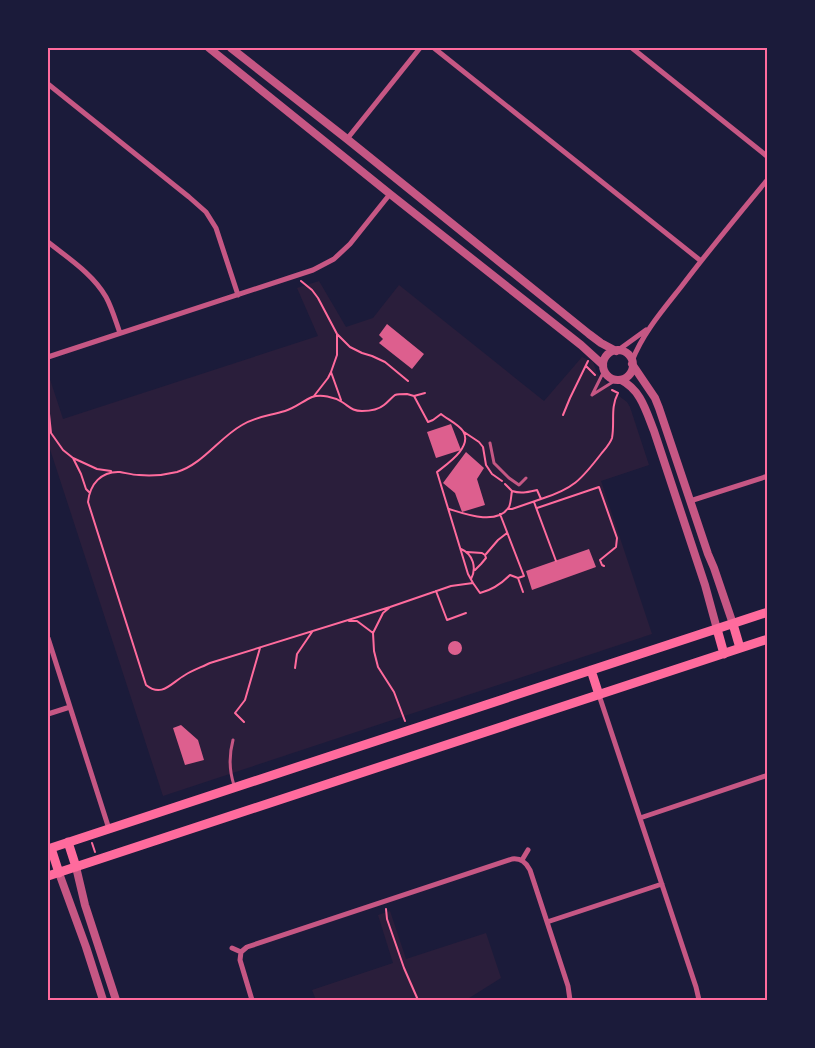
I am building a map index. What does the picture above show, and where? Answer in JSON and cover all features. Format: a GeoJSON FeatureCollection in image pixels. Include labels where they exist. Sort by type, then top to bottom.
{"type":"FeatureCollection","features":[{"type":"Feature","properties":{"kind":"main road"},"geometry":{"type":"LineString","coordinates":[[59,873],[49,849],[768,612]]}},
{"type":"Feature","properties":{"kind":"main road"},"geometry":{"type":"LineString","coordinates":[[733,624],[740,648]]}},
{"type":"Feature","properties":{"kind":"main road"},"geometry":{"type":"LineString","coordinates":[[717,628],[724,654]]}},
{"type":"Feature","properties":{"kind":"main road"},"geometry":{"type":"LineString","coordinates":[[48,876],[768,639]]}},
{"type":"Feature","properties":{"kind":"main road"},"geometry":{"type":"LineString","coordinates":[[590,670],[599,695]]}},
{"type":"Feature","properties":{"kind":"main road"},"geometry":{"type":"LineString","coordinates":[[68,842],[76,867]]}},
{"type":"Feature","properties":{"kind":"street"},"geometry":{"type":"LineString","coordinates":[[208,48],[581,345],[604,368],[609,377],[630,385],[645,408],[654,431],[705,585],[717,628]]}},
{"type":"Feature","properties":{"kind":"street"},"geometry":{"type":"LineString","coordinates":[[231,48],[601,344],[616,351],[626,353],[655,399],[733,624]]}},
{"type":"Feature","properties":{"kind":"street"},"geometry":{"type":"LineString","coordinates":[[347,139],[420,48]]}},
{"type":"Feature","properties":{"kind":"street"},"geometry":{"type":"LineString","coordinates":[[434,48],[701,261]]}},
{"type":"Feature","properties":{"kind":"street"},"geometry":{"type":"LineString","coordinates":[[632,48],[768,157]]}},
{"type":"Feature","properties":{"kind":"street"},"geometry":{"type":"LineString","coordinates":[[48,84],[206,212],[216,228],[238,295]]}},
{"type":"Feature","properties":{"kind":"street"},"geometry":{"type":"LineString","coordinates":[[618,380],[628,376],[638,346],[648,328],[768,179]]}},
{"type":"Feature","properties":{"kind":"street"},"geometry":{"type":"LineString","coordinates":[[48,358],[313,270],[334,259],[350,244],[390,194]]}},
{"type":"Feature","properties":{"kind":"street"},"geometry":{"type":"LineString","coordinates":[[48,242],[86,272],[98,285],[107,298],[120,334]]}},
{"type":"Feature","properties":{"kind":"street"},"geometry":{"type":"LineString","coordinates":[[604,368],[604,360],[611,352],[616,351],[648,328]]}},
{"type":"Feature","properties":{"kind":"street"},"geometry":{"type":"LineString","coordinates":[[678,505],[768,476]]}},
{"type":"Feature","properties":{"kind":"street"},"geometry":{"type":"LineString","coordinates":[[48,638],[109,829]]}},
{"type":"Feature","properties":{"kind":"street"},"geometry":{"type":"LineString","coordinates":[[599,695],[699,1000]]}},
{"type":"Feature","properties":{"kind":"street"},"geometry":{"type":"LineString","coordinates":[[48,714],[70,706]]}},
{"type":"Feature","properties":{"kind":"street"},"geometry":{"type":"LineString","coordinates":[[640,818],[768,775]]}},
{"type":"Feature","properties":{"kind":"street"},"geometry":{"type":"LineString","coordinates":[[522,860],[528,850]]}},
{"type":"Feature","properties":{"kind":"street"},"geometry":{"type":"LineString","coordinates":[[252,1000],[240,960],[241,952],[246,947],[516,858],[527,864],[530,870],[568,986],[570,1000]]}},
{"type":"Feature","properties":{"kind":"street"},"geometry":{"type":"LineString","coordinates":[[76,867],[85,905],[116,1000]]}},
{"type":"Feature","properties":{"kind":"street"},"geometry":{"type":"LineString","coordinates":[[59,873],[104,1000]]}},
{"type":"Feature","properties":{"kind":"street"},"geometry":{"type":"LineString","coordinates":[[547,922],[662,884]]}},
{"type":"Feature","properties":{"kind":"street"},"geometry":{"type":"LineString","coordinates":[[232,948],[241,952]]}},
{"type":"Feature","properties":{"kind":"lane"},"geometry":{"type":"LineString","coordinates":[[604,368],[592,395],[618,380]]}},
{"type":"Feature","properties":{"kind":"lane"},"geometry":{"type":"LineString","coordinates":[[490,443],[494,463],[509,478],[519,485],[526,478]]}},
{"type":"Feature","properties":{"kind":"lane"},"geometry":{"type":"LineString","coordinates":[[233,740],[230,749],[230,759],[231,775],[235,788]]}},
{"type":"Feature","properties":{"kind":"path"},"geometry":{"type":"LineString","coordinates":[[296,276],[312,290],[337,334],[350,347],[362,354],[385,362],[408,381]]}},
{"type":"Feature","properties":{"kind":"path"},"geometry":{"type":"LineString","coordinates":[[48,404],[51,433],[63,450],[73,458],[98,469],[116,472],[155,475],[178,472],[192,464],[240,426],[254,418],[284,412],[313,397],[332,372],[336,355],[337,334]]}},
{"type":"Feature","properties":{"kind":"path"},"geometry":{"type":"LineString","coordinates":[[563,415],[585,365],[590,358]]}},
{"type":"Feature","properties":{"kind":"path"},"geometry":{"type":"LineString","coordinates":[[585,365],[597,376]]}},
{"type":"Feature","properties":{"kind":"path"},"geometry":{"type":"LineString","coordinates":[[332,372],[341,401]]}},
{"type":"Feature","properties":{"kind":"path"},"geometry":{"type":"LineString","coordinates":[[507,508],[512,510],[558,494],[570,488],[581,478],[611,441],[614,400],[618,393],[608,389]]}},
{"type":"Feature","properties":{"kind":"path"},"geometry":{"type":"LineString","coordinates":[[313,397],[322,396],[341,401],[352,409],[361,411],[374,410],[383,406],[396,394],[414,396],[425,393]]}},
{"type":"Feature","properties":{"kind":"path"},"geometry":{"type":"LineString","coordinates":[[414,396],[428,422],[441,414],[479,442],[486,465],[492,474],[512,492],[527,493],[537,490],[541,499]]}},
{"type":"Feature","properties":{"kind":"path"},"geometry":{"type":"LineString","coordinates":[[464,432],[465,439],[462,448],[457,455],[437,472],[468,574],[480,593],[489,591],[510,575],[518,578],[524,576],[500,514]]}},
{"type":"Feature","properties":{"kind":"path"},"geometry":{"type":"LineString","coordinates":[[73,458],[89,492]]}},
{"type":"Feature","properties":{"kind":"path"},"geometry":{"type":"LineString","coordinates":[[116,472],[109,473],[93,484],[89,492],[88,502],[146,685],[152,690],[166,688],[185,675],[203,667],[451,586],[473,583]]}},
{"type":"Feature","properties":{"kind":"path"},"geometry":{"type":"LineString","coordinates":[[537,508],[599,487],[617,538],[616,547],[600,560],[602,566],[604,566]]}},
{"type":"Feature","properties":{"kind":"path"},"geometry":{"type":"LineString","coordinates":[[448,509],[469,516],[492,518],[509,507],[512,492]]}},
{"type":"Feature","properties":{"kind":"path"},"geometry":{"type":"LineString","coordinates":[[534,502],[556,561]]}},
{"type":"Feature","properties":{"kind":"path"},"geometry":{"type":"LineString","coordinates":[[474,570],[486,558],[485,555],[498,540],[507,533]]}},
{"type":"Feature","properties":{"kind":"path"},"geometry":{"type":"LineString","coordinates":[[461,549],[467,552],[482,552],[485,555]]}},
{"type":"Feature","properties":{"kind":"path"},"geometry":{"type":"LineString","coordinates":[[467,552],[475,566],[472,579]]}},
{"type":"Feature","properties":{"kind":"path"},"geometry":{"type":"LineString","coordinates":[[518,578],[524,592]]}},
{"type":"Feature","properties":{"kind":"path"},"geometry":{"type":"LineString","coordinates":[[436,591],[447,620],[466,613]]}},
{"type":"Feature","properties":{"kind":"path"},"geometry":{"type":"LineString","coordinates":[[390,607],[383,613],[373,633],[374,651],[378,666],[394,692],[409,730]]}},
{"type":"Feature","properties":{"kind":"path"},"geometry":{"type":"LineString","coordinates":[[347,621],[357,621],[373,633]]}},
{"type":"Feature","properties":{"kind":"path"},"geometry":{"type":"LineString","coordinates":[[295,668],[297,654],[312,632]]}},
{"type":"Feature","properties":{"kind":"path"},"geometry":{"type":"LineString","coordinates":[[244,722],[235,713],[245,700],[260,648]]}},
{"type":"Feature","properties":{"kind":"path"},"geometry":{"type":"LineString","coordinates":[[92,842],[95,853]]}},
{"type":"Feature","properties":{"kind":"path"},"geometry":{"type":"LineString","coordinates":[[386,906],[386,915],[392,934],[418,1000]]}},
{"type":"Feature","properties":{"kind":"shaded area"},"geometry":{"type":"Polygon","coordinates":[[[319,281],[346,327],[373,318],[399,285],[544,401],[582,357],[593,362],[597,373],[630,407],[649,465],[601,481],[652,634],[163,796],[48,443],[48,373],[63,419],[318,336],[297,288],[319,281]]]}},
{"type":"Feature","properties":{"kind":"shaded area"},"geometry":{"type":"Polygon","coordinates":[[[390,911],[406,959],[486,933],[501,978],[466,1000],[316,1000],[312,990],[393,963],[378,915],[390,911]]]}},
{"type":"Feature","properties":{"kind":"building"},"geometry":{"type":"Polygon","coordinates":[[[387,324],[424,354],[412,369],[379,343],[383,339],[379,335],[387,324]]]}},
{"type":"Feature","properties":{"kind":"building"},"geometry":{"type":"Polygon","coordinates":[[[451,424],[461,450],[436,458],[427,432],[451,424]]]}},
{"type":"Feature","properties":{"kind":"building"},"geometry":{"type":"Polygon","coordinates":[[[466,452],[484,468],[477,479],[485,505],[462,512],[455,493],[443,483],[466,452]]]}},
{"type":"Feature","properties":{"kind":"building"},"geometry":{"type":"Polygon","coordinates":[[[589,549],[596,567],[532,590],[526,571],[589,549]]]}},
{"type":"Feature","properties":{"kind":"building"},"geometry":{"type":"Polygon","coordinates":[[[455,641],[460,643],[462,648],[460,653],[455,655],[450,653],[448,648],[450,643],[455,641]]]}},
{"type":"Feature","properties":{"kind":"building"},"geometry":{"type":"Polygon","coordinates":[[[181,725],[198,740],[204,760],[185,765],[173,728],[181,725]]]}}]}
